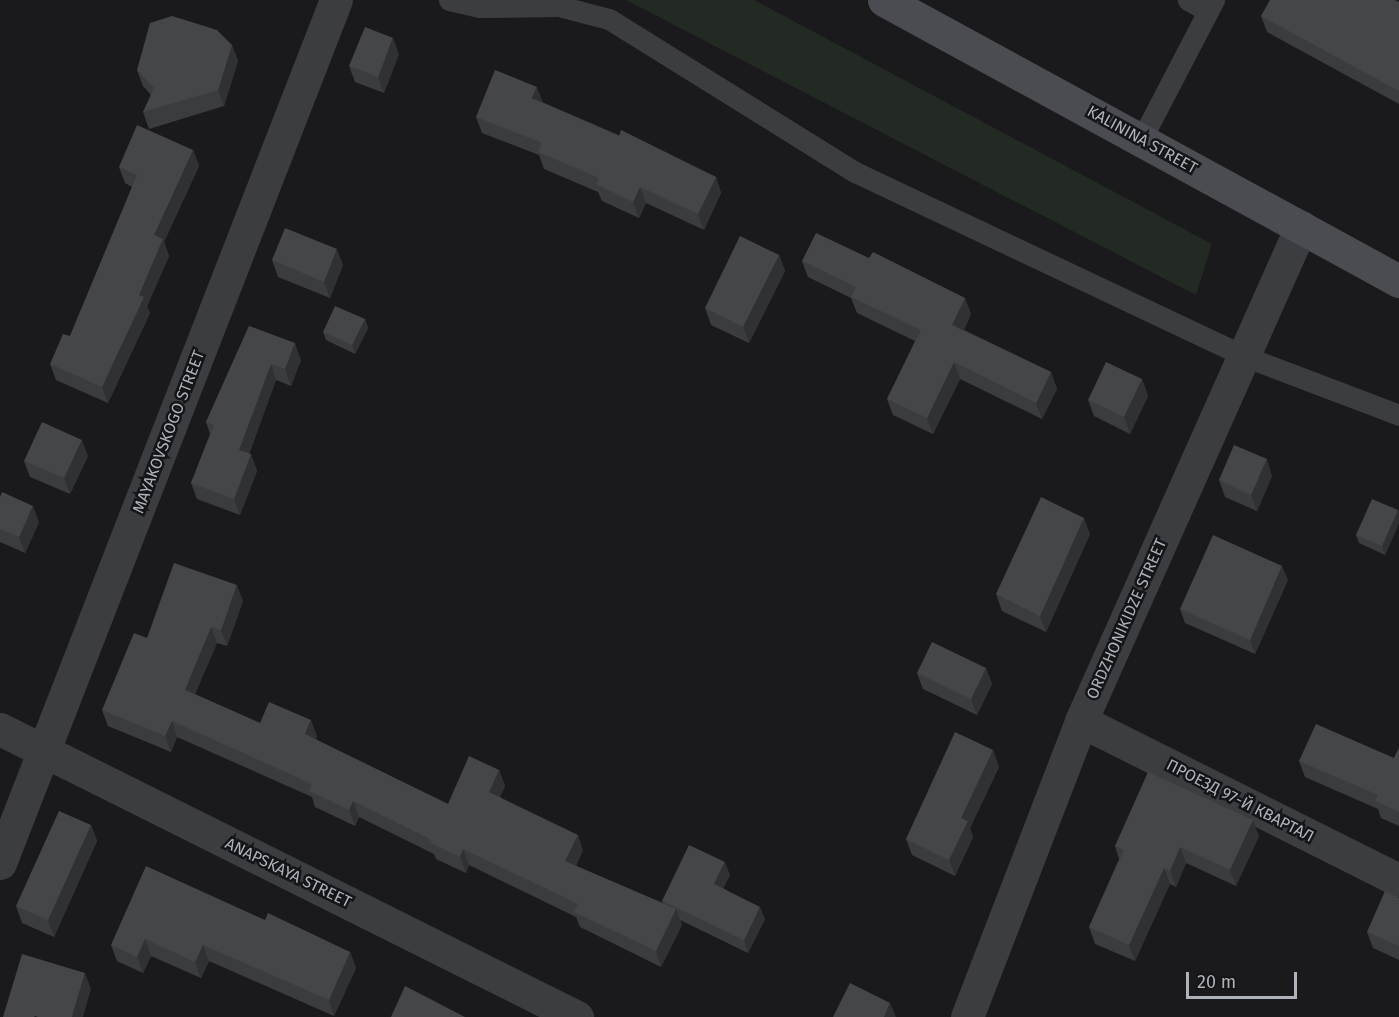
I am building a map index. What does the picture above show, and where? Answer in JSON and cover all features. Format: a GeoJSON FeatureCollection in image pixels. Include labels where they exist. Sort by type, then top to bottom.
{"type":"FeatureCollection","features":[{"type":"Feature","properties":{"kind":"main road","name":"KALININA STREET"},"geometry":{"type":"LineString","coordinates":[[884,0],[1399,280]]}},
{"type":"Feature","properties":{"kind":"street","name":"MAYAKOVSKOGO STREET"},"geometry":{"type":"LineString","coordinates":[[0,863],[336,0]]}},
{"type":"Feature","properties":{"kind":"street","name":"ORDZHONIKIDZE STREET"},"geometry":{"type":"LineString","coordinates":[[967,1017],[1081,721],[1301,227]]}},
{"type":"Feature","properties":{"kind":"street","name":"ПРОЕЗД 97-Й КВАРТАЛ"},"geometry":{"type":"LineString","coordinates":[[1081,721],[1399,880]]}},
{"type":"Feature","properties":{"kind":"street","name":"ANAPSKAYA STREET"},"geometry":{"type":"LineString","coordinates":[[0,729],[577,1017]]}},
{"type":"Feature","properties":{"kind":"lane"},"geometry":{"type":"LineString","coordinates":[[449,0],[479,7],[559,6],[609,20],[855,172],[1244,356],[1399,415]]}},
{"type":"Feature","properties":{"kind":"lane"},"geometry":{"type":"LineString","coordinates":[[1141,140],[1211,5],[1188,0]]}},
{"type":"Feature","properties":{"kind":"shaded area"},"geometry":{"type":"Polygon","coordinates":[[[626,0],[754,0],[1212,244],[1196,295],[626,0]]]}},
{"type":"Feature","properties":{"kind":"building"},"geometry":{"type":"Polygon","coordinates":[[[1270,0],[1395,0],[1399,2],[1399,91],[1261,16],[1270,0]]]}},
{"type":"Feature","properties":{"kind":"building"},"geometry":{"type":"Polygon","coordinates":[[[172,16],[217,30],[232,45],[218,90],[143,112],[154,88],[137,70],[150,23],[172,16]]]}},
{"type":"Feature","properties":{"kind":"building"},"geometry":{"type":"Polygon","coordinates":[[[365,27],[393,38],[378,77],[349,66],[365,27]]]}},
{"type":"Feature","properties":{"kind":"building"},"geometry":{"type":"Polygon","coordinates":[[[495,70],[537,87],[532,98],[619,136],[621,130],[716,177],[698,214],[640,187],[633,202],[596,184],[599,178],[538,152],[542,143],[476,117],[495,70]]]}},
{"type":"Feature","properties":{"kind":"building"},"geometry":{"type":"Polygon","coordinates":[[[137,125],[193,150],[154,235],[163,239],[139,295],[144,297],[102,387],[50,364],[63,334],[70,336],[137,175],[119,167],[137,125]]]}},
{"type":"Feature","properties":{"kind":"building"},"geometry":{"type":"Polygon","coordinates":[[[285,228],[337,249],[324,282],[272,260],[285,228]]]}},
{"type":"Feature","properties":{"kind":"building"},"geometry":{"type":"Polygon","coordinates":[[[816,233],[869,258],[873,252],[965,298],[952,325],[1051,372],[1036,403],[954,362],[927,418],[887,399],[921,330],[851,297],[856,287],[802,261],[816,233]]]}},
{"type":"Feature","properties":{"kind":"building"},"geometry":{"type":"Polygon","coordinates":[[[740,236],[779,255],[743,327],[705,308],[740,236]]]}},
{"type":"Feature","properties":{"kind":"building"},"geometry":{"type":"Polygon","coordinates":[[[335,306],[365,319],[352,345],[323,332],[335,306]]]}},
{"type":"Feature","properties":{"kind":"building"},"geometry":{"type":"Polygon","coordinates":[[[249,326],[295,343],[285,369],[271,364],[239,450],[251,454],[234,499],[191,483],[214,425],[206,422],[249,326]]]}},
{"type":"Feature","properties":{"kind":"building"},"geometry":{"type":"Polygon","coordinates":[[[1106,362],[1142,379],[1124,417],[1088,400],[1106,362]]]}},
{"type":"Feature","properties":{"kind":"building"},"geometry":{"type":"Polygon","coordinates":[[[42,422],[82,440],[64,478],[24,461],[42,422]]]}},
{"type":"Feature","properties":{"kind":"building"},"geometry":{"type":"Polygon","coordinates":[[[1234,445],[1267,459],[1251,495],[1219,480],[1234,445]]]}},
{"type":"Feature","properties":{"kind":"building"},"geometry":{"type":"Polygon","coordinates":[[[2,492],[33,506],[19,537],[0,529],[2,492]]]}},
{"type":"Feature","properties":{"kind":"building"},"geometry":{"type":"Polygon","coordinates":[[[1041,497],[1084,518],[1040,616],[996,594],[1041,497]]]}},
{"type":"Feature","properties":{"kind":"building"},"geometry":{"type":"Polygon","coordinates":[[[1372,499],[1398,510],[1382,546],[1356,535],[1372,499]]]}},
{"type":"Feature","properties":{"kind":"building"},"geometry":{"type":"Polygon","coordinates":[[[1213,535],[1282,566],[1250,640],[1180,609],[1213,535]]]}},
{"type":"Feature","properties":{"kind":"building"},"geometry":{"type":"Polygon","coordinates":[[[174,563],[237,585],[221,630],[211,627],[185,690],[260,723],[269,702],[311,720],[305,734],[448,804],[469,756],[499,770],[489,792],[578,835],[565,861],[676,909],[656,951],[574,912],[578,904],[463,849],[460,857],[430,843],[432,840],[353,801],[349,810],[309,791],[312,784],[172,721],[165,736],[102,710],[134,633],[147,638],[174,563]]]}},
{"type":"Feature","properties":{"kind":"building"},"geometry":{"type":"Polygon","coordinates":[[[932,642],[986,668],[971,699],[917,673],[932,642]]]}},
{"type":"Feature","properties":{"kind":"building"},"geometry":{"type":"Polygon","coordinates":[[[1316,724],[1394,758],[1399,748],[1399,812],[1375,801],[1378,795],[1299,761],[1316,724]]]}},
{"type":"Feature","properties":{"kind":"building"},"geometry":{"type":"Polygon","coordinates":[[[955,732],[993,750],[961,818],[968,821],[949,860],[906,839],[955,732]]]}},
{"type":"Feature","properties":{"kind":"building"},"geometry":{"type":"Polygon","coordinates":[[[1148,772],[1253,820],[1230,870],[1180,847],[1170,871],[1164,868],[1129,945],[1089,927],[1124,850],[1115,846],[1148,772]]]}},
{"type":"Feature","properties":{"kind":"building"},"geometry":{"type":"Polygon","coordinates":[[[59,811],[91,825],[48,920],[16,906],[59,811]]]}},
{"type":"Feature","properties":{"kind":"building"},"geometry":{"type":"Polygon","coordinates":[[[689,845],[725,862],[714,884],[760,907],[744,940],[662,901],[689,845]]]}},
{"type":"Feature","properties":{"kind":"building"},"geometry":{"type":"Polygon","coordinates":[[[146,866],[265,920],[268,913],[350,952],[329,1000],[203,945],[195,962],[145,939],[137,957],[111,945],[146,866]]]}},
{"type":"Feature","properties":{"kind":"building"},"geometry":{"type":"Polygon","coordinates":[[[1385,891],[1399,898],[1399,946],[1367,932],[1385,891]]]}},
{"type":"Feature","properties":{"kind":"building"},"geometry":{"type":"Polygon","coordinates":[[[22,954],[85,973],[72,1017],[3,1017],[22,954]]]}},
{"type":"Feature","properties":{"kind":"building"},"geometry":{"type":"Polygon","coordinates":[[[850,983],[890,1003],[884,1017],[833,1017],[850,983]]]}},
{"type":"Feature","properties":{"kind":"building"},"geometry":{"type":"Polygon","coordinates":[[[405,986],[465,1017],[391,1017],[405,986]]]}}]}
